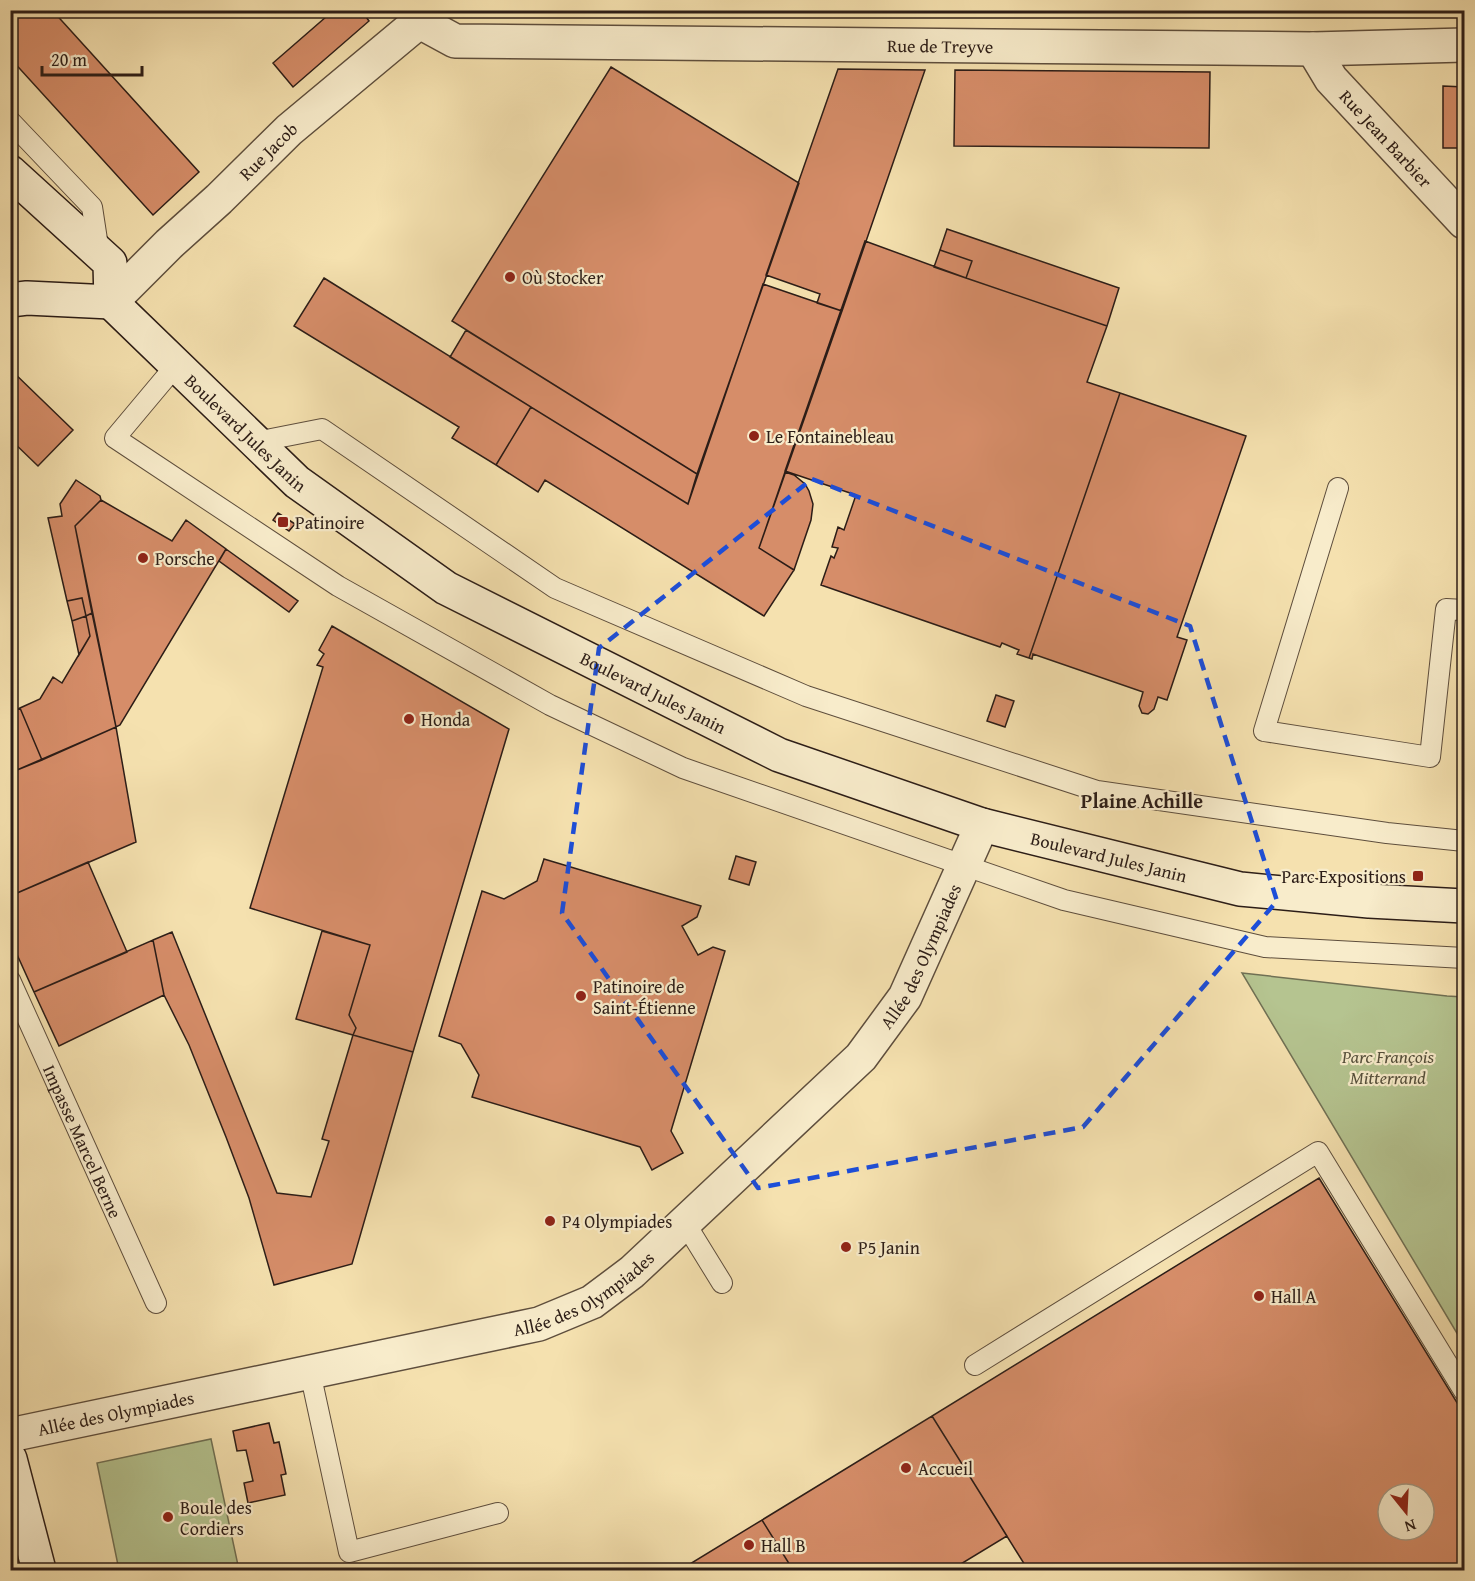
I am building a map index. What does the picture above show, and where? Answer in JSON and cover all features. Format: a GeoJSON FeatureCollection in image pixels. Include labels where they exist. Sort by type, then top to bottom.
{"type":"FeatureCollection","features":[{"type":"Feature","properties":{"kind":"street","name":"Rue de Treyve"},"geometry":{"type":"LineString","coordinates":[[426,16],[455,41],[1313,49],[1464,45]]}},
{"type":"Feature","properties":{"kind":"street","name":"Rue Jacob"},"geometry":{"type":"LineString","coordinates":[[111,303],[168,244],[219,199],[289,130],[426,16]]}},
{"type":"Feature","properties":{"kind":"street","name":"Rue Jean Barbier"},"geometry":{"type":"LineString","coordinates":[[1313,49],[1331,79],[1464,222]]}},
{"type":"Feature","properties":{"kind":"street"},"geometry":{"type":"LineString","coordinates":[[10,172],[110,263],[111,303],[16,292]]}},
{"type":"Feature","properties":{"kind":"street","name":"Boulevard Jules Janin"},"geometry":{"type":"LineString","coordinates":[[111,303],[177,364],[297,482],[447,588],[779,755],[981,825],[1240,889],[1369,901],[1464,906]]}},
{"type":"Feature","properties":{"kind":"street","name":"Allée des Olympiades"},"geometry":{"type":"LineString","coordinates":[[10,1436],[539,1324],[592,1302],[632,1272],[861,1057],[905,997],[981,825]]}},
{"type":"Feature","properties":{"kind":"street"},"geometry":{"type":"LineString","coordinates":[[10,1459],[39,1570]]}},
{"type":"Feature","properties":{"kind":"lane"},"geometry":{"type":"LineString","coordinates":[[10,122],[92,207],[99,253]]}},
{"type":"Feature","properties":{"kind":"lane"},"geometry":{"type":"LineString","coordinates":[[177,364],[116,438],[338,586],[550,705],[683,768],[1064,900],[1265,947],[1464,958]]}},
{"type":"Feature","properties":{"kind":"lane"},"geometry":{"type":"LineString","coordinates":[[256,442],[322,429],[555,588],[806,696],[1097,791],[1388,833],[1464,841]]}},
{"type":"Feature","properties":{"kind":"lane"},"geometry":{"type":"LineString","coordinates":[[1338,488],[1264,731],[1430,757],[1446,609],[1464,610]]}},
{"type":"Feature","properties":{"kind":"lane","name":"Impasse Marcel Berne"},"geometry":{"type":"LineString","coordinates":[[10,980],[156,1303]]}},
{"type":"Feature","properties":{"kind":"lane"},"geometry":{"type":"LineString","coordinates":[[975,1365],[1318,1152],[1464,1391]]}},
{"type":"Feature","properties":{"kind":"lane"},"geometry":{"type":"LineString","coordinates":[[685,1223],[722,1282]]}},
{"type":"Feature","properties":{"kind":"lane"},"geometry":{"type":"LineString","coordinates":[[309,1372],[349,1552],[498,1513]]}},
{"type":"Feature","properties":{"kind":"highlighted area"},"geometry":{"type":"Polygon","coordinates":[[[812,479],[1190,626],[1277,901],[1083,1127],[758,1188],[562,913],[599,648],[812,479]]]}},
{"type":"Feature","properties":{"kind":"green space","name":"Parc François Mitterrand"},"geometry":{"type":"Polygon","coordinates":[[[1242,973],[1464,997],[1464,1345],[1242,973]]]}},
{"type":"Feature","properties":{"kind":"green space","name":"Boule des Cordiers"},"geometry":{"type":"Polygon","coordinates":[[[211,1439],[239,1570],[119,1570],[97,1463],[211,1439]]]}},
{"type":"Feature","properties":{"kind":"building"},"geometry":{"type":"Polygon","coordinates":[[[10,10],[52,10],[199,172],[153,215],[10,58],[10,10]]]}},
{"type":"Feature","properties":{"kind":"building"},"geometry":{"type":"Polygon","coordinates":[[[334,10],[361,10],[369,21],[293,87],[273,63],[334,10]]]}},
{"type":"Feature","properties":{"kind":"building"},"geometry":{"type":"Polygon","coordinates":[[[1034,10],[1094,10],[1095,12],[1033,11],[1034,10]]]}},
{"type":"Feature","properties":{"kind":"building"},"geometry":{"type":"Polygon","coordinates":[[[1104,10],[1140,10],[1138,13],[1103,12],[1104,10]]]}},
{"type":"Feature","properties":{"kind":"building"},"geometry":{"type":"Polygon","coordinates":[[[1140,10],[1174,10],[1173,13],[1138,13],[1140,10]]]}},
{"type":"Feature","properties":{"kind":"building"},"geometry":{"type":"Polygon","coordinates":[[[1211,10],[1245,10],[1244,13],[1209,13],[1211,10]]]}},
{"type":"Feature","properties":{"kind":"building"},"geometry":{"type":"Polygon","coordinates":[[[1245,10],[1278,10],[1276,13],[1244,13],[1245,10]]]}},
{"type":"Feature","properties":{"kind":"building"},"geometry":{"type":"Polygon","coordinates":[[[1313,10],[1361,10],[1360,14],[1311,13],[1313,10]]]}},
{"type":"Feature","properties":{"kind":"building"},"geometry":{"type":"Polygon","coordinates":[[[1361,10],[1455,10],[1454,14],[1360,14],[1361,10]]]}},
{"type":"Feature","properties":{"kind":"building"},"geometry":{"type":"Polygon","coordinates":[[[611,67],[799,183],[697,474],[452,321],[611,67]]]}},
{"type":"Feature","properties":{"kind":"building"},"geometry":{"type":"Polygon","coordinates":[[[838,69],[925,70],[842,311],[817,303],[820,294],[766,275],[838,69]]]}},
{"type":"Feature","properties":{"kind":"building"},"geometry":{"type":"Polygon","coordinates":[[[955,70],[1210,72],[1209,148],[954,146],[955,70]]]}},
{"type":"Feature","properties":{"kind":"building"},"geometry":{"type":"Polygon","coordinates":[[[1443,86],[1464,87],[1464,148],[1443,148],[1443,86]]]}},
{"type":"Feature","properties":{"kind":"building"},"geometry":{"type":"Polygon","coordinates":[[[947,229],[1119,288],[1107,326],[966,278],[972,261],[940,250],[947,229]]]}},
{"type":"Feature","properties":{"kind":"building"},"geometry":{"type":"Polygon","coordinates":[[[865,241],[1107,326],[1087,382],[1120,393],[1029,658],[1017,654],[1019,650],[1002,643],[1000,647],[821,585],[831,556],[834,558],[838,548],[832,547],[838,527],[844,530],[856,495],[785,471],[865,241]]]}},
{"type":"Feature","properties":{"kind":"building"},"geometry":{"type":"Polygon","coordinates":[[[940,250],[972,261],[966,278],[934,267],[940,250]]]}},
{"type":"Feature","properties":{"kind":"building"},"geometry":{"type":"Polygon","coordinates":[[[324,278],[531,407],[496,465],[452,438],[459,427],[294,326],[324,278]]]}},
{"type":"Feature","properties":{"kind":"building","name":"Le Fontainebleau"},"geometry":{"type":"Polygon","coordinates":[[[763,284],[842,311],[759,548],[794,570],[764,616],[545,480],[538,492],[496,465],[531,407],[688,504],[763,284]]]}},
{"type":"Feature","properties":{"kind":"building"},"geometry":{"type":"Polygon","coordinates":[[[466,330],[697,474],[688,504],[450,357],[466,330]]]}},
{"type":"Feature","properties":{"kind":"building"},"geometry":{"type":"Polygon","coordinates":[[[10,369],[73,430],[38,466],[10,439],[10,369]]]}},
{"type":"Feature","properties":{"kind":"building"},"geometry":{"type":"Polygon","coordinates":[[[1120,393],[1246,436],[1177,637],[1187,640],[1167,700],[1158,697],[1154,709],[1148,714],[1142,713],[1139,706],[1143,692],[1033,654],[1032,659],[1029,658],[1120,393]]]}},
{"type":"Feature","properties":{"kind":"building"},"geometry":{"type":"Polygon","coordinates":[[[785,472],[794,475],[805,484],[813,504],[811,520],[794,570],[759,548],[785,472]]]}},
{"type":"Feature","properties":{"kind":"building"},"geometry":{"type":"Polygon","coordinates":[[[76,480],[100,496],[101,500],[75,526],[92,613],[86,616],[82,598],[67,601],[48,518],[62,516],[60,504],[76,480]]]}},
{"type":"Feature","properties":{"kind":"building"},"geometry":{"type":"Polygon","coordinates":[[[101,500],[172,541],[186,520],[226,549],[120,725],[116,727],[75,526],[101,500]]]}},
{"type":"Feature","properties":{"kind":"building"},"geometry":{"type":"Polygon","coordinates":[[[278,513],[295,524],[289,531],[273,520],[278,513]]]}},
{"type":"Feature","properties":{"kind":"building"},"geometry":{"type":"Polygon","coordinates":[[[226,549],[298,601],[289,612],[219,561],[226,549]]]}},
{"type":"Feature","properties":{"kind":"building"},"geometry":{"type":"Polygon","coordinates":[[[82,598],[86,616],[72,621],[67,601],[82,598]]]}},
{"type":"Feature","properties":{"kind":"building"},"geometry":{"type":"Polygon","coordinates":[[[92,613],[116,727],[42,760],[20,708],[40,699],[53,677],[62,683],[90,636],[86,616],[92,613]]]}},
{"type":"Feature","properties":{"kind":"building"},"geometry":{"type":"Polygon","coordinates":[[[86,616],[90,636],[79,655],[72,621],[86,616]]]}},
{"type":"Feature","properties":{"kind":"building"},"geometry":{"type":"Polygon","coordinates":[[[332,626],[509,729],[413,1052],[353,1035],[356,1028],[349,1015],[370,945],[250,908],[323,667],[317,665],[324,654],[319,650],[332,626]]]}},
{"type":"Feature","properties":{"kind":"building"},"geometry":{"type":"Polygon","coordinates":[[[996,695],[1014,701],[1005,727],[987,721],[996,695]]]}},
{"type":"Feature","properties":{"kind":"building"},"geometry":{"type":"Polygon","coordinates":[[[20,708],[42,760],[10,773],[10,712],[20,708]]]}},
{"type":"Feature","properties":{"kind":"building"},"geometry":{"type":"Polygon","coordinates":[[[116,727],[136,842],[10,896],[10,773],[116,727]]]}},
{"type":"Feature","properties":{"kind":"building"},"geometry":{"type":"Polygon","coordinates":[[[736,856],[756,862],[749,885],[729,879],[736,856]]]}},
{"type":"Feature","properties":{"kind":"building","name":"Patinoire de Saint-Étienne"},"geometry":{"type":"Polygon","coordinates":[[[544,859],[701,906],[697,917],[682,926],[698,955],[713,947],[725,951],[671,1131],[683,1153],[652,1170],[640,1147],[472,1097],[479,1075],[461,1044],[439,1036],[482,891],[504,899],[537,881],[544,859]]]}},
{"type":"Feature","properties":{"kind":"building"},"geometry":{"type":"Polygon","coordinates":[[[88,862],[127,952],[34,992],[10,939],[10,896],[88,862]]]}},
{"type":"Feature","properties":{"kind":"building"},"geometry":{"type":"Polygon","coordinates":[[[322,931],[370,945],[349,1015],[356,1028],[353,1035],[296,1019],[322,931]]]}},
{"type":"Feature","properties":{"kind":"building"},"geometry":{"type":"Polygon","coordinates":[[[172,932],[277,1193],[311,1197],[329,1141],[322,1139],[353,1035],[413,1052],[352,1264],[274,1285],[249,1198],[226,1137],[189,1045],[164,995],[153,940],[172,932]]]}},
{"type":"Feature","properties":{"kind":"building"},"geometry":{"type":"Polygon","coordinates":[[[153,940],[164,995],[59,1046],[34,992],[153,940]]]}},
{"type":"Feature","properties":{"kind":"building","name":"Hall A"},"geometry":{"type":"Polygon","coordinates":[[[1319,1178],[1464,1414],[1464,1570],[1028,1570],[932,1416],[1319,1178]]]}},
{"type":"Feature","properties":{"kind":"building","name":"Accueil"},"geometry":{"type":"Polygon","coordinates":[[[932,1416],[1007,1536],[951,1570],[793,1570],[762,1520],[932,1416]]]}},
{"type":"Feature","properties":{"kind":"building"},"geometry":{"type":"Polygon","coordinates":[[[269,1423],[274,1443],[279,1442],[286,1474],[281,1475],[285,1495],[248,1503],[244,1483],[253,1481],[246,1450],[237,1451],[233,1431],[269,1423]]]}},
{"type":"Feature","properties":{"kind":"building","name":"Hall B"},"geometry":{"type":"Polygon","coordinates":[[[762,1520],[793,1570],[680,1570],[762,1520]]]}},
{"type":"Feature","properties":{"kind":"place","name":"Où Stocker"},"geometry":{"type":"Point","coordinates":[510,277]}},
{"type":"Feature","properties":{"kind":"place","name":"Le Fontainebleau"},"geometry":{"type":"Point","coordinates":[754,436]}},
{"type":"Feature","properties":{"kind":"place","name":"Patinoire"},"geometry":{"type":"Point","coordinates":[283,522]}},
{"type":"Feature","properties":{"kind":"place","name":"Porsche"},"geometry":{"type":"Point","coordinates":[143,558]}},
{"type":"Feature","properties":{"kind":"place","name":"Honda"},"geometry":{"type":"Point","coordinates":[409,719]}},
{"type":"Feature","properties":{"kind":"place","name":"Parc Expositions"},"geometry":{"type":"Point","coordinates":[1418,876]}},
{"type":"Feature","properties":{"kind":"place","name":"Patinoire de Saint-Étienne"},"geometry":{"type":"Point","coordinates":[581,996]}},
{"type":"Feature","properties":{"kind":"place","name":"P4 Olympiades"},"geometry":{"type":"Point","coordinates":[550,1221]}},
{"type":"Feature","properties":{"kind":"place","name":"P5 Janin"},"geometry":{"type":"Point","coordinates":[846,1247]}},
{"type":"Feature","properties":{"kind":"place","name":"Hall A"},"geometry":{"type":"Point","coordinates":[1259,1296]}},
{"type":"Feature","properties":{"kind":"place","name":"Accueil"},"geometry":{"type":"Point","coordinates":[906,1468]}},
{"type":"Feature","properties":{"kind":"place","name":"Boule des Cordiers"},"geometry":{"type":"Point","coordinates":[168,1517]}},
{"type":"Feature","properties":{"kind":"place","name":"Hall B"},"geometry":{"type":"Point","coordinates":[749,1545]}},
{"type":"Feature","properties":{"kind":"district","name":"Plaine Achille"},"geometry":{"type":"Point","coordinates":[1142,800]}}]}
